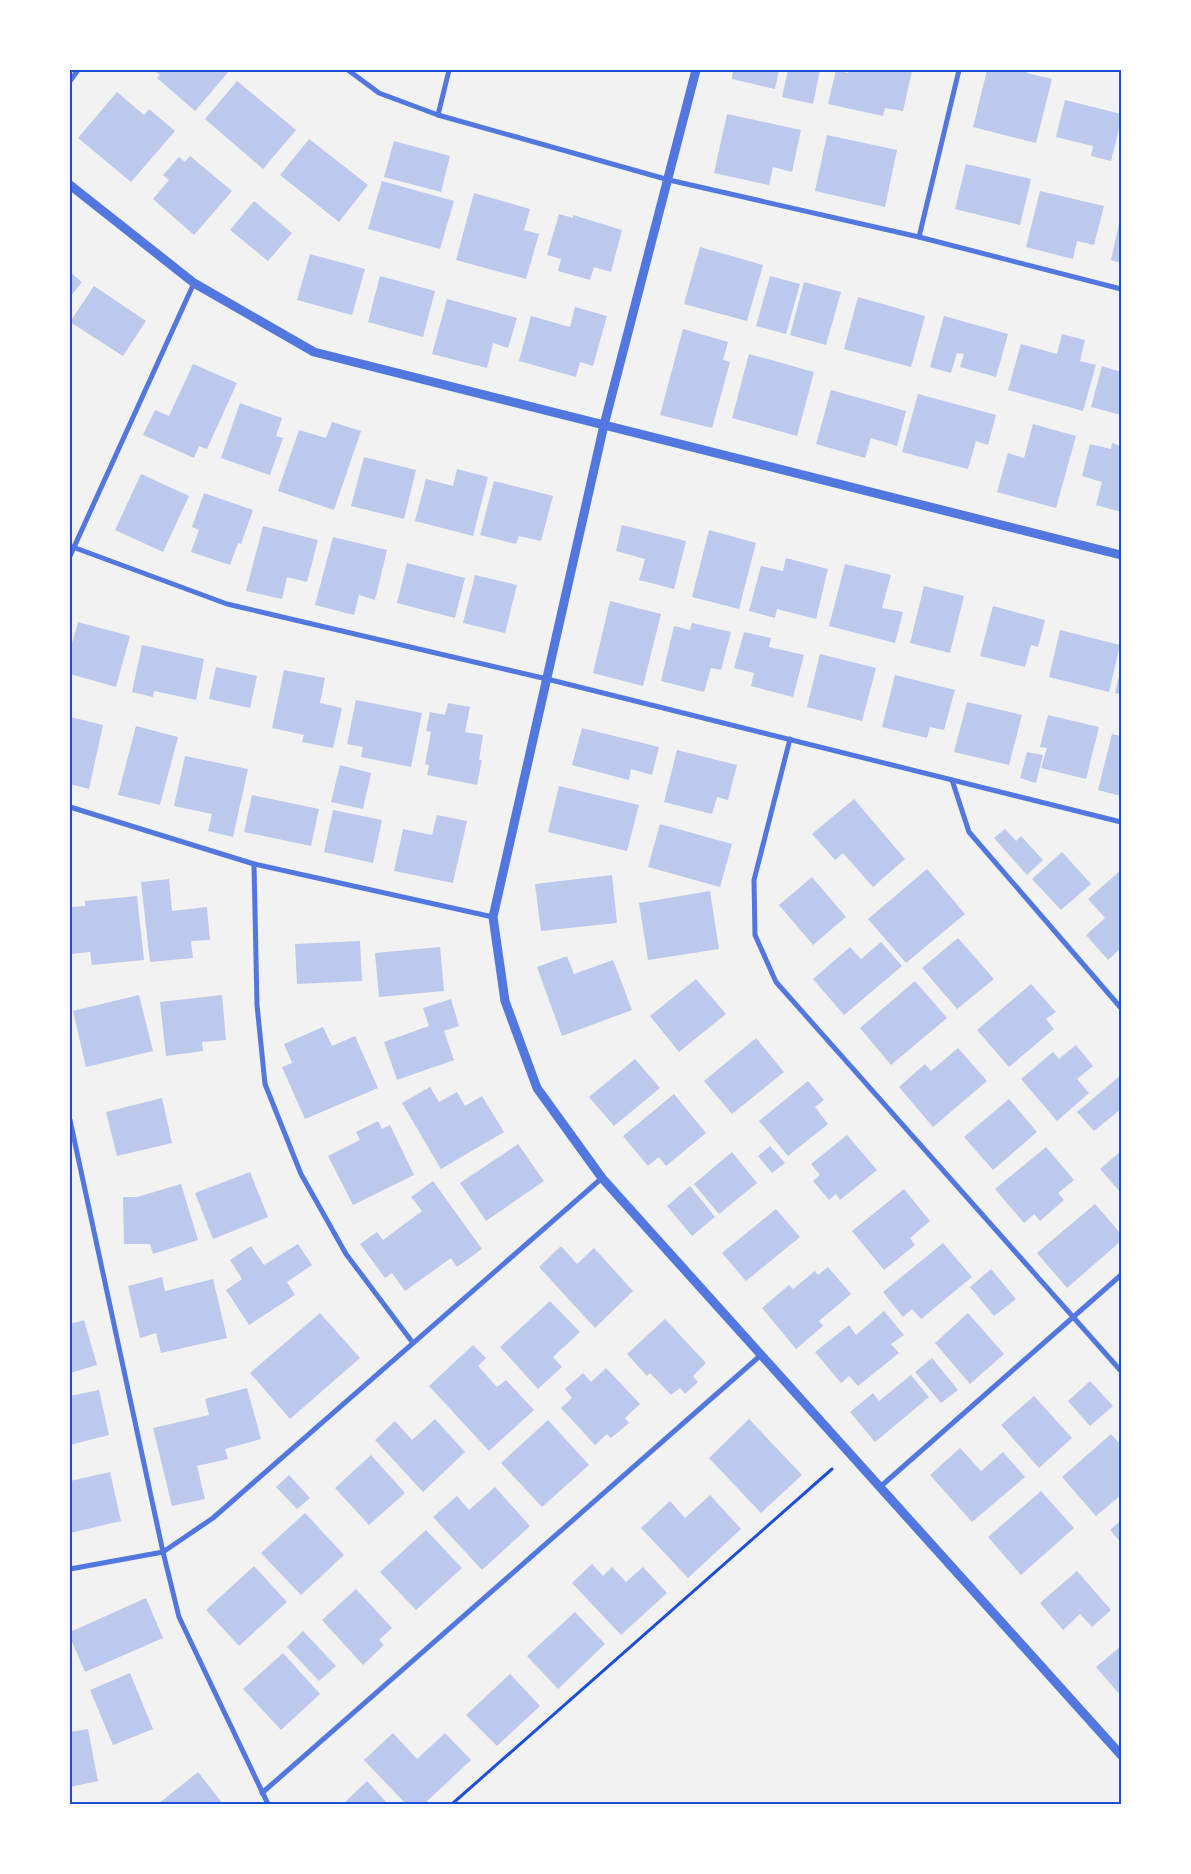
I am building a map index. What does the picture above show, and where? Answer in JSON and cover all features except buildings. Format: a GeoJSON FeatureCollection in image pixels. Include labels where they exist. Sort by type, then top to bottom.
{"type":"FeatureCollection","features":[{"type":"Feature","properties":{"kind":"street"},"geometry":{"type":"LineString","coordinates":[[70,81],[78,70]]}},
{"type":"Feature","properties":{"kind":"street"},"geometry":{"type":"LineString","coordinates":[[348,70],[379,93],[438,115],[669,180],[919,236],[1121,289]]}},
{"type":"Feature","properties":{"kind":"street"},"geometry":{"type":"LineString","coordinates":[[438,115],[449,70]]}},
{"type":"Feature","properties":{"kind":"street"},"geometry":{"type":"LineString","coordinates":[[696,70],[604,425],[493,917],[505,1001],[537,1088],[602,1178],[1121,1755]]}},
{"type":"Feature","properties":{"kind":"street"},"geometry":{"type":"LineString","coordinates":[[919,236],[958,70]]}},
{"type":"Feature","properties":{"kind":"street"},"geometry":{"type":"LineString","coordinates":[[70,185],[194,284],[314,352],[1121,555]]}},
{"type":"Feature","properties":{"kind":"street"},"geometry":{"type":"LineString","coordinates":[[70,556],[72,547],[194,284]]}},
{"type":"Feature","properties":{"kind":"street"},"geometry":{"type":"LineString","coordinates":[[72,547],[226,604],[547,679],[1121,822]]}},
{"type":"Feature","properties":{"kind":"street"},"geometry":{"type":"LineString","coordinates":[[790,739],[754,880],[755,935],[776,982],[1121,1371]]}},
{"type":"Feature","properties":{"kind":"street"},"geometry":{"type":"LineString","coordinates":[[952,780],[969,832],[1121,1008]]}},
{"type":"Feature","properties":{"kind":"street"},"geometry":{"type":"LineString","coordinates":[[70,808],[254,864],[493,917]]}},
{"type":"Feature","properties":{"kind":"street"},"geometry":{"type":"LineString","coordinates":[[254,864],[256,1005],[265,1084],[301,1174],[346,1254],[413,1343]]}},
{"type":"Feature","properties":{"kind":"street"},"geometry":{"type":"LineString","coordinates":[[70,1120],[163,1552],[179,1617],[268,1804]]}},
{"type":"Feature","properties":{"kind":"street"},"geometry":{"type":"LineString","coordinates":[[70,1569],[163,1552],[213,1518],[602,1178]]}},
{"type":"Feature","properties":{"kind":"street"},"geometry":{"type":"LineString","coordinates":[[880,1487],[1121,1275]]}},
{"type":"Feature","properties":{"kind":"street"},"geometry":{"type":"LineString","coordinates":[[262,1793],[761,1355]]}},
{"type":"Feature","properties":{"kind":"path"},"geometry":{"type":"LineString","coordinates":[[452,1804],[849,1453]]}}]}
